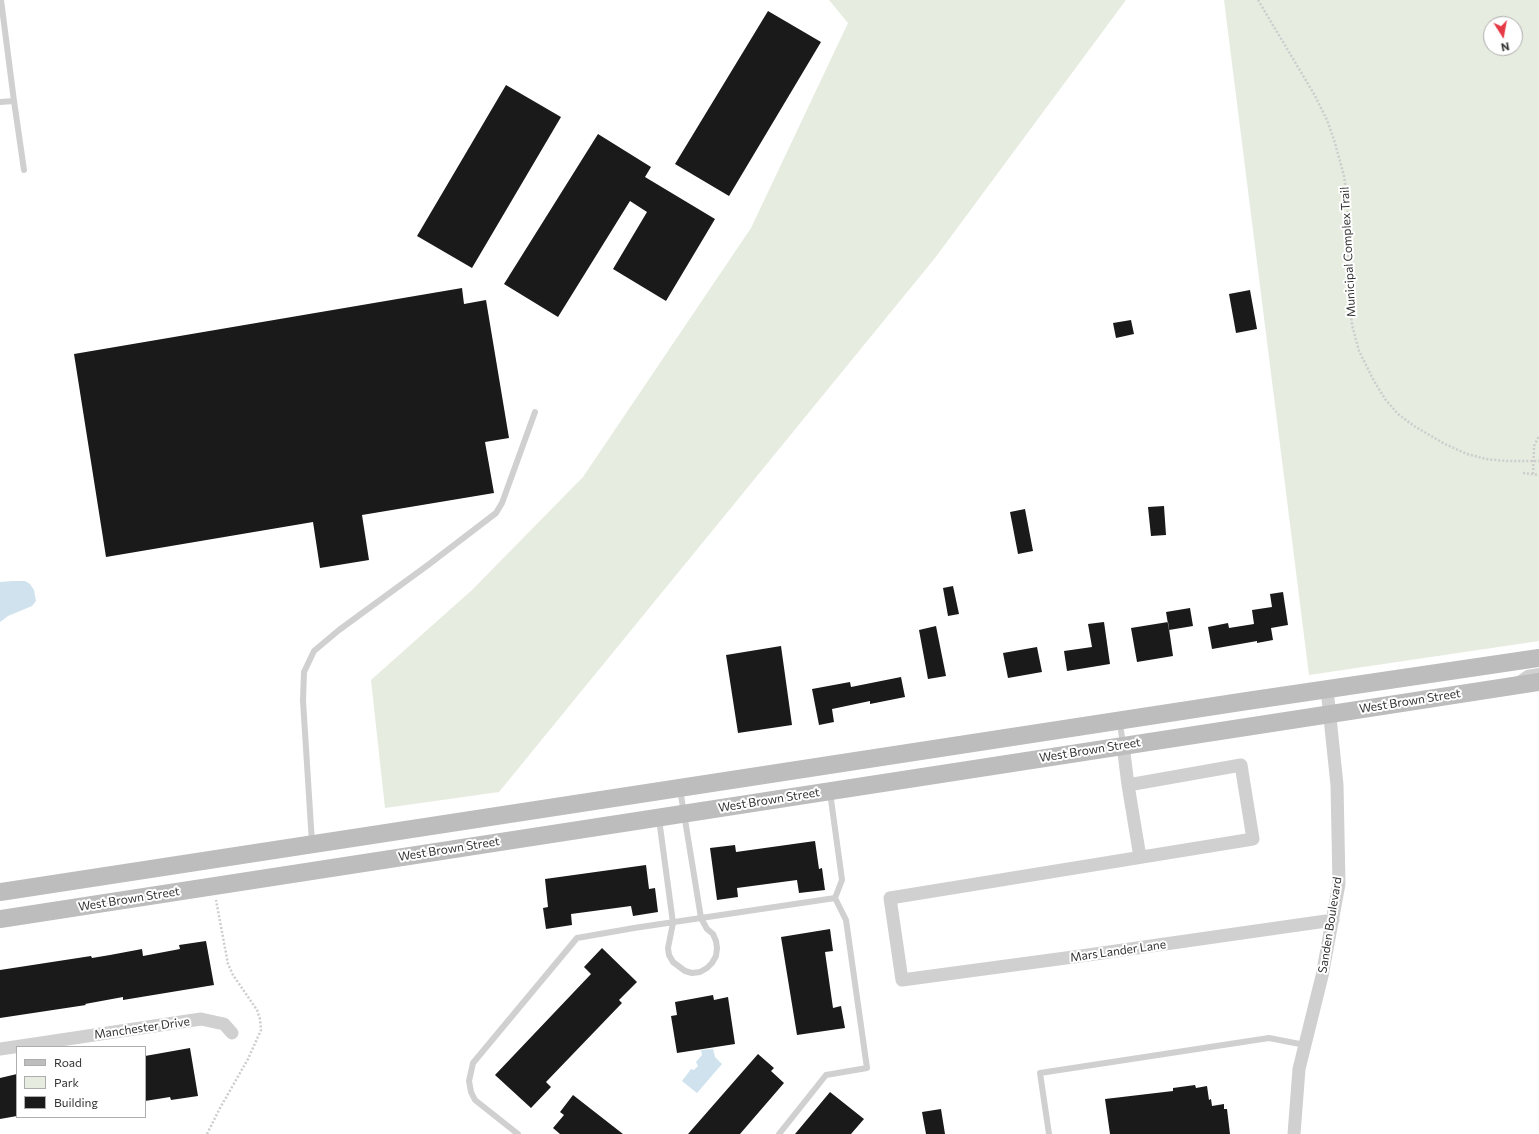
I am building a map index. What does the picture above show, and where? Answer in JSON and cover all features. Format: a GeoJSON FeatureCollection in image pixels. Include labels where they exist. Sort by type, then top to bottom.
{"type":"FeatureCollection","features":[{"type":"Feature","properties":{"kind":"main road","name":"West Brown Street"},"geometry":{"type":"LineString","coordinates":[[681,799],[736,788],[754,776],[1539,658]]}},
{"type":"Feature","properties":{"kind":"main road","name":"West Brown Street"},"geometry":{"type":"LineString","coordinates":[[0,892],[312,844],[681,799],[830,791],[1539,682]]}},
{"type":"Feature","properties":{"kind":"main road"},"geometry":{"type":"LineString","coordinates":[[921,751],[924,776]]}},
{"type":"Feature","properties":{"kind":"main road"},"geometry":{"type":"LineString","coordinates":[[658,814],[658,802],[681,799]]}},
{"type":"Feature","properties":{"kind":"main road","name":"West Brown Street"},"geometry":{"type":"LineString","coordinates":[[0,918],[315,870],[658,814]]}},
{"type":"Feature","properties":{"kind":"main road"},"geometry":{"type":"LineString","coordinates":[[312,844],[315,870]]}},
{"type":"Feature","properties":{"kind":"street","name":"Sanden Boulevard"},"geometry":{"type":"LineString","coordinates":[[1294,1134],[1299,1068],[1322,976],[1339,884],[1337,785],[1328,689]]}},
{"type":"Feature","properties":{"kind":"street"},"geometry":{"type":"LineString","coordinates":[[1123,745],[1128,785],[1140,857],[1253,839],[1241,765],[1128,785]]}},
{"type":"Feature","properties":{"kind":"street","name":"Mars Lander Lane"},"geometry":{"type":"LineString","coordinates":[[1140,857],[890,898],[902,980],[1333,920]]}},
{"type":"Feature","properties":{"kind":"street","name":"Manchester Drive"},"geometry":{"type":"LineString","coordinates":[[20,1046],[201,1019],[224,1024],[232,1033]]}},
{"type":"Feature","properties":{"kind":"street","name":"Manchester Drive"},"geometry":{"type":"LineString","coordinates":[[0,1049],[16,1047]]}},
{"type":"Feature","properties":{"kind":"lane"},"geometry":{"type":"LineString","coordinates":[[1,0],[24,170]]}},
{"type":"Feature","properties":{"kind":"lane"},"geometry":{"type":"LineString","coordinates":[[0,102],[14,101]]}},
{"type":"Feature","properties":{"kind":"lane"},"geometry":{"type":"LineString","coordinates":[[312,844],[303,701],[304,672],[314,651],[339,630],[496,513],[502,503],[535,412]]}},
{"type":"Feature","properties":{"kind":"lane"},"geometry":{"type":"LineString","coordinates":[[1506,687],[1527,673],[1539,671]]}},
{"type":"Feature","properties":{"kind":"lane"},"geometry":{"type":"LineString","coordinates":[[1119,720],[1123,745]]}},
{"type":"Feature","properties":{"kind":"lane"},"geometry":{"type":"LineString","coordinates":[[778,1134],[826,1075],[867,1068],[846,920],[835,898],[842,880],[830,791]]}},
{"type":"Feature","properties":{"kind":"lane"},"geometry":{"type":"LineString","coordinates":[[658,814],[673,923],[668,948],[669,955],[672,962],[685,971],[700,972],[712,963],[716,956],[717,948],[716,941],[701,918],[681,799]]}},
{"type":"Feature","properties":{"kind":"lane"},"geometry":{"type":"LineString","coordinates":[[518,1134],[476,1100],[471,1092],[470,1081],[473,1063],[577,938],[835,898]]}},
{"type":"Feature","properties":{"kind":"lane"},"geometry":{"type":"LineString","coordinates":[[1049,1134],[1040,1073],[1269,1038],[1305,1045]]}},
{"type":"Feature","properties":{"kind":"path","name":"Municipal Complex Trail"},"geometry":{"type":"LineString","coordinates":[[1258,0],[1314,94],[1327,120],[1335,143],[1344,176],[1348,204],[1348,292],[1352,325],[1361,356],[1377,386],[1391,406],[1406,420],[1425,433],[1449,446],[1467,454],[1486,459],[1506,462],[1539,461]]}},
{"type":"Feature","properties":{"kind":"path"},"geometry":{"type":"LineString","coordinates":[[1533,474],[1534,446],[1539,436]]}},
{"type":"Feature","properties":{"kind":"path"},"geometry":{"type":"LineString","coordinates":[[1524,474],[1539,475]]}},
{"type":"Feature","properties":{"kind":"green space"},"geometry":{"type":"Polygon","coordinates":[[[829,0],[1126,0],[935,258],[499,792],[385,808],[371,680],[472,590],[583,477],[751,228],[848,23],[829,0]]]}},
{"type":"Feature","properties":{"kind":"green space"},"geometry":{"type":"Polygon","coordinates":[[[1224,0],[1539,0],[1539,641],[1309,675],[1224,0]]]}},
{"type":"Feature","properties":{"kind":"water"},"geometry":{"type":"Polygon","coordinates":[[[25,581],[30,584],[34,590],[36,601],[32,606],[8,616],[0,622],[0,582],[25,581]]]}},
{"type":"Feature","properties":{"kind":"water"},"geometry":{"type":"Polygon","coordinates":[[[713,1049],[715,1057],[722,1064],[697,1093],[682,1081],[691,1069],[694,1070],[698,1066],[696,1062],[702,1055],[701,1050],[713,1049]]]}},
{"type":"Feature","properties":{"kind":"building"},"geometry":{"type":"Polygon","coordinates":[[[768,11],[821,42],[729,196],[675,164],[768,11]]]}},
{"type":"Feature","properties":{"kind":"building"},"geometry":{"type":"Polygon","coordinates":[[[506,85],[561,117],[472,268],[417,236],[506,85]]]}},
{"type":"Feature","properties":{"kind":"building"},"geometry":{"type":"Polygon","coordinates":[[[598,134],[651,167],[645,177],[715,219],[666,301],[613,269],[647,212],[630,201],[558,317],[504,284],[598,134]]]}},
{"type":"Feature","properties":{"kind":"building"},"geometry":{"type":"Polygon","coordinates":[[[462,288],[464,304],[486,300],[509,438],[485,442],[494,493],[362,515],[369,560],[320,568],[313,522],[106,557],[74,354],[462,288]]]}},
{"type":"Feature","properties":{"kind":"building"},"geometry":{"type":"Polygon","coordinates":[[[1250,290],[1257,329],[1236,333],[1229,294],[1250,290]]]}},
{"type":"Feature","properties":{"kind":"building"},"geometry":{"type":"Polygon","coordinates":[[[1131,320],[1134,334],[1116,338],[1113,323],[1131,320]]]}},
{"type":"Feature","properties":{"kind":"building"},"geometry":{"type":"Polygon","coordinates":[[[1164,506],[1166,535],[1151,536],[1148,507],[1164,506]]]}},
{"type":"Feature","properties":{"kind":"building"},"geometry":{"type":"Polygon","coordinates":[[[1025,509],[1033,551],[1018,554],[1010,512],[1025,509]]]}},
{"type":"Feature","properties":{"kind":"building"},"geometry":{"type":"Polygon","coordinates":[[[953,586],[959,614],[948,616],[943,588],[953,586]]]}},
{"type":"Feature","properties":{"kind":"building"},"geometry":{"type":"Polygon","coordinates":[[[1283,592],[1288,625],[1271,628],[1273,640],[1257,643],[1257,641],[1212,649],[1208,627],[1228,623],[1229,628],[1254,624],[1252,610],[1272,607],[1270,594],[1283,592]]]}},
{"type":"Feature","properties":{"kind":"building"},"geometry":{"type":"Polygon","coordinates":[[[1190,608],[1193,626],[1169,630],[1166,612],[1190,608]]]}},
{"type":"Feature","properties":{"kind":"building"},"geometry":{"type":"Polygon","coordinates":[[[1104,622],[1110,664],[1067,671],[1064,651],[1092,647],[1088,624],[1104,622]]]}},
{"type":"Feature","properties":{"kind":"building"},"geometry":{"type":"Polygon","coordinates":[[[1168,622],[1173,656],[1137,662],[1131,628],[1168,622]]]}},
{"type":"Feature","properties":{"kind":"building"},"geometry":{"type":"Polygon","coordinates":[[[936,626],[946,676],[928,679],[919,630],[936,626]]]}},
{"type":"Feature","properties":{"kind":"building"},"geometry":{"type":"Polygon","coordinates":[[[781,646],[792,725],[738,733],[726,655],[781,646]]]}},
{"type":"Feature","properties":{"kind":"building"},"geometry":{"type":"Polygon","coordinates":[[[1037,647],[1042,672],[1008,678],[1003,653],[1037,647]]]}},
{"type":"Feature","properties":{"kind":"building"},"geometry":{"type":"Polygon","coordinates":[[[901,677],[905,697],[870,704],[870,701],[832,709],[834,722],[819,725],[812,689],[850,682],[851,687],[901,677]]]}},
{"type":"Feature","properties":{"kind":"building"},"geometry":{"type":"Polygon","coordinates":[[[815,841],[819,869],[822,868],[825,890],[799,893],[797,880],[737,888],[738,897],[717,900],[710,848],[735,845],[736,852],[815,841]]]}},
{"type":"Feature","properties":{"kind":"building"},"geometry":{"type":"Polygon","coordinates":[[[646,865],[649,889],[655,888],[658,912],[633,916],[631,906],[571,914],[572,925],[546,929],[543,908],[548,907],[545,879],[646,865]]]}},
{"type":"Feature","properties":{"kind":"building"},"geometry":{"type":"Polygon","coordinates":[[[830,929],[833,951],[825,952],[833,1008],[841,1006],[845,1028],[797,1035],[781,937],[830,929]]]}},
{"type":"Feature","properties":{"kind":"building"},"geometry":{"type":"Polygon","coordinates":[[[206,941],[214,985],[123,1000],[123,997],[85,1004],[86,1005],[0,1018],[0,970],[91,956],[92,958],[142,949],[143,956],[180,949],[179,945],[206,941]]]}},
{"type":"Feature","properties":{"kind":"building"},"geometry":{"type":"Polygon","coordinates":[[[602,948],[637,982],[619,1000],[622,1003],[546,1082],[551,1087],[531,1108],[495,1075],[591,974],[584,967],[602,948]]]}},
{"type":"Feature","properties":{"kind":"building"},"geometry":{"type":"Polygon","coordinates":[[[713,995],[714,1000],[728,997],[735,1044],[677,1053],[671,1016],[677,1015],[675,1002],[713,995]]]}},
{"type":"Feature","properties":{"kind":"building"},"geometry":{"type":"Polygon","coordinates":[[[190,1048],[198,1096],[171,1100],[170,1097],[146,1101],[146,1056],[190,1048]]]}},
{"type":"Feature","properties":{"kind":"building"},"geometry":{"type":"Polygon","coordinates":[[[758,1054],[774,1068],[771,1071],[784,1083],[740,1134],[688,1134],[758,1054]]]}},
{"type":"Feature","properties":{"kind":"building"},"geometry":{"type":"Polygon","coordinates":[[[16,1074],[16,1116],[0,1119],[0,1078],[16,1074]]]}},
{"type":"Feature","properties":{"kind":"building"},"geometry":{"type":"Polygon","coordinates":[[[1195,1085],[1196,1088],[1207,1086],[1209,1100],[1211,1099],[1212,1106],[1224,1104],[1224,1109],[1227,1109],[1230,1134],[1110,1134],[1105,1099],[1173,1091],[1173,1088],[1195,1085]]]}},
{"type":"Feature","properties":{"kind":"building"},"geometry":{"type":"Polygon","coordinates":[[[830,1092],[864,1119],[851,1134],[795,1134],[830,1092]]]}},
{"type":"Feature","properties":{"kind":"building"},"geometry":{"type":"Polygon","coordinates":[[[573,1095],[623,1134],[560,1134],[553,1128],[564,1115],[560,1112],[573,1095]]]}},
{"type":"Feature","properties":{"kind":"building"},"geometry":{"type":"Polygon","coordinates":[[[941,1109],[945,1134],[926,1134],[922,1112],[941,1109]]]}}]}
